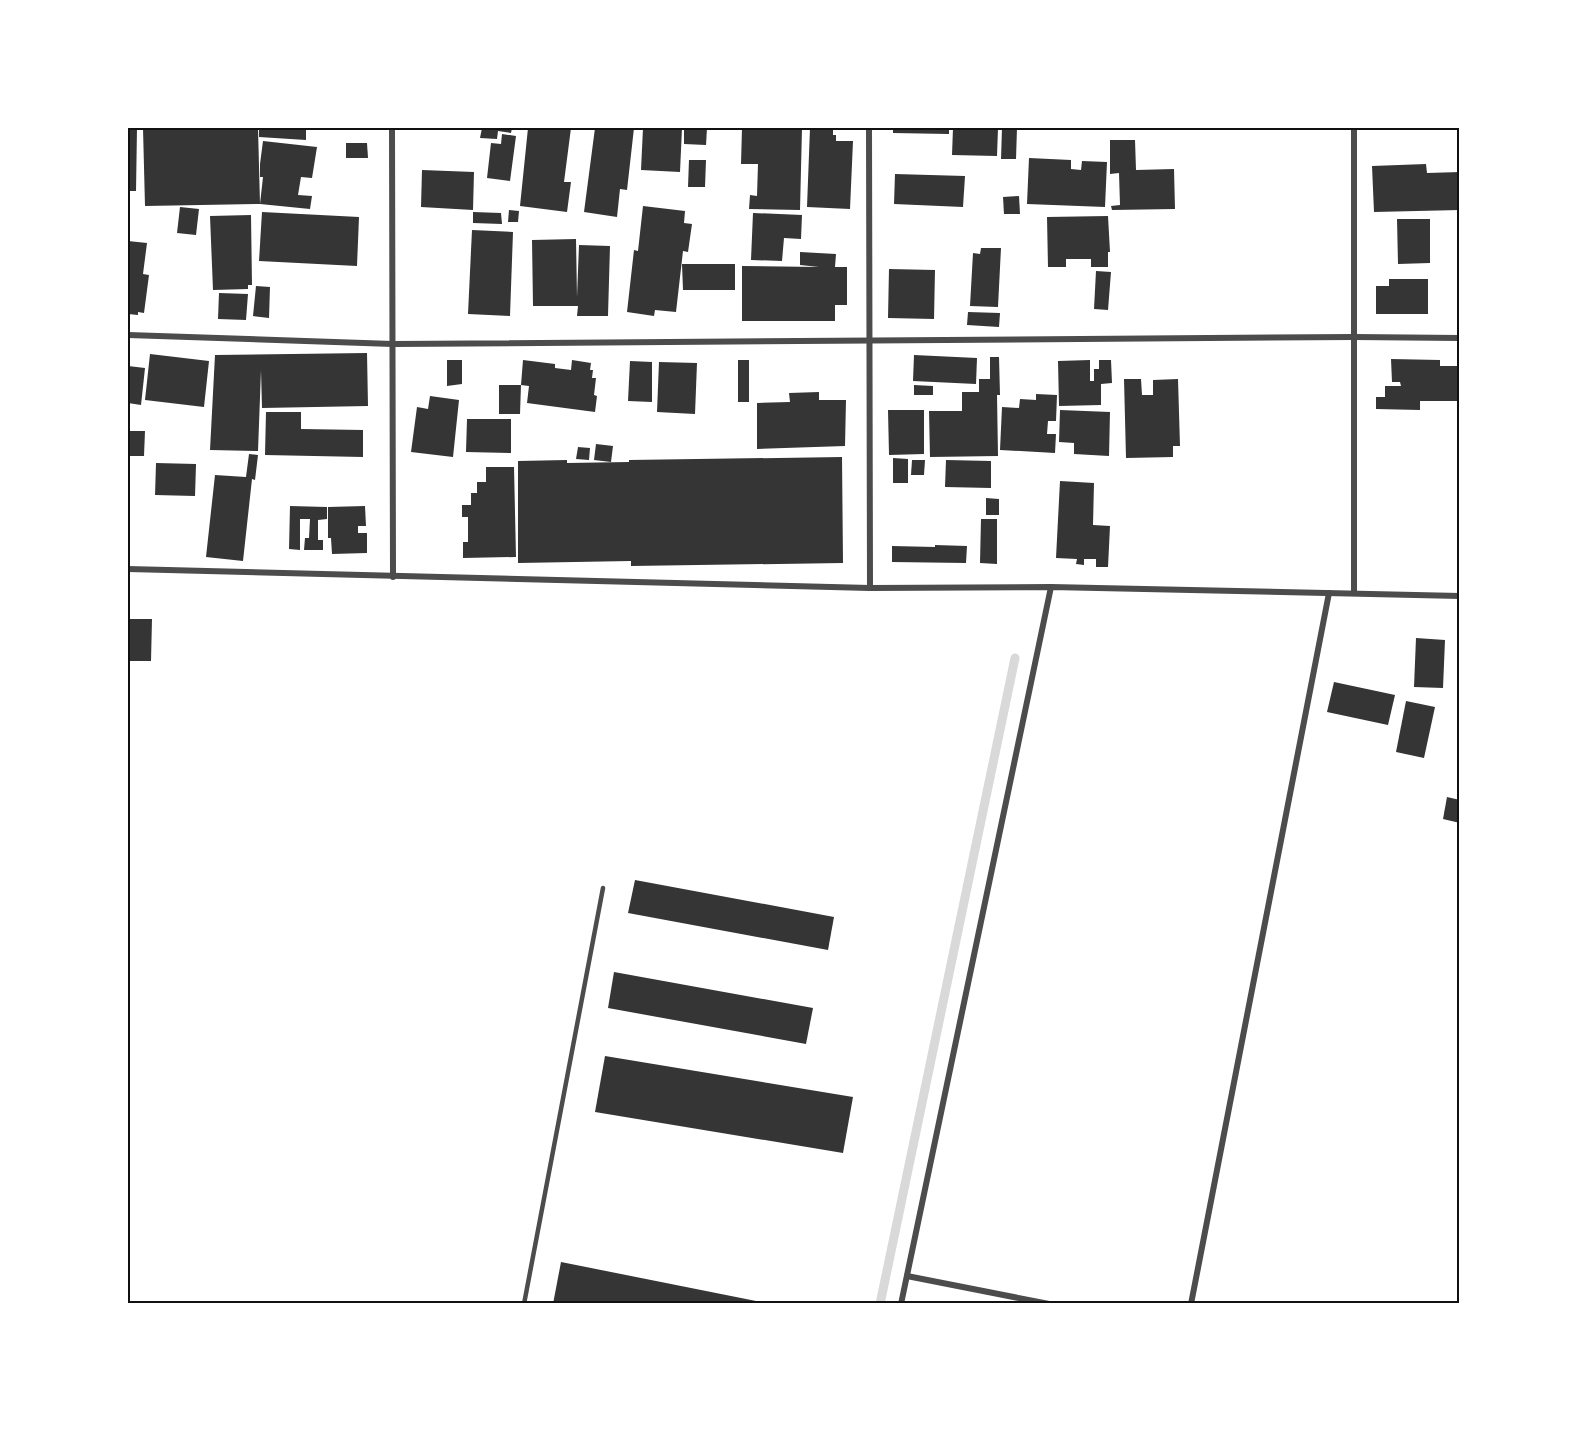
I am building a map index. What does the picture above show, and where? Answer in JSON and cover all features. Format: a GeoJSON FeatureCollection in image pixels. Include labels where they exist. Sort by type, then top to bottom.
{"type":"FeatureCollection","features":[{"type":"Feature","properties":{"kind":"street"},"geometry":{"type":"LineString","coordinates":[[392,128],[393,577]]}},
{"type":"Feature","properties":{"kind":"street"},"geometry":{"type":"LineString","coordinates":[[869,128],[870,588]]}},
{"type":"Feature","properties":{"kind":"street"},"geometry":{"type":"LineString","coordinates":[[1354,128],[1354,593]]}},
{"type":"Feature","properties":{"kind":"street"},"geometry":{"type":"LineString","coordinates":[[128,335],[393,344],[1460,338]]}},
{"type":"Feature","properties":{"kind":"street"},"geometry":{"type":"LineString","coordinates":[[128,569],[870,588],[1051,587],[1460,596]]}},
{"type":"Feature","properties":{"kind":"street"},"geometry":{"type":"LineString","coordinates":[[901,1304],[1051,587]]}},
{"type":"Feature","properties":{"kind":"street"},"geometry":{"type":"LineString","coordinates":[[1191,1304],[1329,593]]}},
{"type":"Feature","properties":{"kind":"street"},"geometry":{"type":"LineString","coordinates":[[907,1276],[1049,1304]]}},
{"type":"Feature","properties":{"kind":"lane"},"geometry":{"type":"LineString","coordinates":[[524,1304],[603,888]]}},
{"type":"Feature","properties":{"kind":"building"},"geometry":{"type":"Polygon","coordinates":[[[128,128],[137,128],[136,191],[128,191],[128,128]]]}},
{"type":"Feature","properties":{"kind":"building"},"geometry":{"type":"Polygon","coordinates":[[[143,128],[258,128],[260,204],[145,206],[143,128]]]}},
{"type":"Feature","properties":{"kind":"building"},"geometry":{"type":"Polygon","coordinates":[[[259,128],[306,128],[306,140],[259,137],[259,128]]]}},
{"type":"Feature","properties":{"kind":"building"},"geometry":{"type":"Polygon","coordinates":[[[482,128],[512,128],[511,133],[498,131],[497,139],[480,138],[482,128]]]}},
{"type":"Feature","properties":{"kind":"building"},"geometry":{"type":"Polygon","coordinates":[[[528,128],[571,128],[564,182],[571,182],[567,212],[520,206],[528,128]]]}},
{"type":"Feature","properties":{"kind":"building"},"geometry":{"type":"Polygon","coordinates":[[[595,128],[634,128],[627,190],[620,189],[617,217],[584,212],[595,128]]]}},
{"type":"Feature","properties":{"kind":"building"},"geometry":{"type":"Polygon","coordinates":[[[643,128],[682,128],[680,172],[641,170],[643,128]]]}},
{"type":"Feature","properties":{"kind":"building"},"geometry":{"type":"Polygon","coordinates":[[[684,128],[707,128],[706,145],[684,144],[684,128]]]}},
{"type":"Feature","properties":{"kind":"building"},"geometry":{"type":"Polygon","coordinates":[[[742,128],[802,128],[800,210],[749,209],[750,195],[757,196],[758,164],[741,164],[742,128]]]}},
{"type":"Feature","properties":{"kind":"building"},"geometry":{"type":"Polygon","coordinates":[[[810,128],[833,128],[836,141],[853,141],[850,209],[807,207],[810,128]]]}},
{"type":"Feature","properties":{"kind":"building"},"geometry":{"type":"Polygon","coordinates":[[[893,128],[949,128],[949,134],[893,133],[893,128]]]}},
{"type":"Feature","properties":{"kind":"building"},"geometry":{"type":"Polygon","coordinates":[[[953,128],[998,128],[997,156],[952,155],[953,128]]]}},
{"type":"Feature","properties":{"kind":"building"},"geometry":{"type":"Polygon","coordinates":[[[1002,128],[1017,128],[1016,159],[1001,159],[1002,128]]]}},
{"type":"Feature","properties":{"kind":"building"},"geometry":{"type":"Polygon","coordinates":[[[502,134],[516,136],[510,181],[487,178],[491,143],[501,144],[502,134]]]}},
{"type":"Feature","properties":{"kind":"building"},"geometry":{"type":"Polygon","coordinates":[[[1110,140],[1135,140],[1136,170],[1174,169],[1175,209],[1112,210],[1111,206],[1120,205],[1119,173],[1110,174],[1110,140]]]}},
{"type":"Feature","properties":{"kind":"building"},"geometry":{"type":"Polygon","coordinates":[[[263,141],[317,147],[312,178],[301,177],[298,195],[312,196],[310,209],[260,204],[263,177],[260,177],[260,164],[263,141]]]}},
{"type":"Feature","properties":{"kind":"building"},"geometry":{"type":"Polygon","coordinates":[[[346,143],[367,143],[368,158],[346,158],[346,143]]]}},
{"type":"Feature","properties":{"kind":"building"},"geometry":{"type":"Polygon","coordinates":[[[1029,158],[1071,160],[1071,169],[1081,170],[1082,161],[1107,162],[1105,207],[1027,204],[1029,158]]]}},
{"type":"Feature","properties":{"kind":"building"},"geometry":{"type":"Polygon","coordinates":[[[689,160],[706,160],[705,187],[688,187],[689,160]]]}},
{"type":"Feature","properties":{"kind":"building"},"geometry":{"type":"Polygon","coordinates":[[[1426,164],[1427,173],[1460,172],[1460,210],[1374,212],[1372,166],[1426,164]]]}},
{"type":"Feature","properties":{"kind":"building"},"geometry":{"type":"Polygon","coordinates":[[[422,170],[474,172],[473,210],[421,207],[422,170]]]}},
{"type":"Feature","properties":{"kind":"building"},"geometry":{"type":"Polygon","coordinates":[[[895,174],[965,176],[963,207],[894,204],[895,174]]]}},
{"type":"Feature","properties":{"kind":"building"},"geometry":{"type":"Polygon","coordinates":[[[1019,196],[1020,214],[1004,214],[1003,197],[1019,196]]]}},
{"type":"Feature","properties":{"kind":"building"},"geometry":{"type":"Polygon","coordinates":[[[643,206],[685,211],[684,223],[692,224],[688,252],[683,251],[676,312],[655,310],[654,316],[627,312],[634,250],[638,251],[643,206]]]}},
{"type":"Feature","properties":{"kind":"building"},"geometry":{"type":"Polygon","coordinates":[[[180,207],[199,209],[196,235],[177,233],[180,207]]]}},
{"type":"Feature","properties":{"kind":"building"},"geometry":{"type":"Polygon","coordinates":[[[509,210],[519,211],[518,222],[508,222],[509,210]]]}},
{"type":"Feature","properties":{"kind":"building"},"geometry":{"type":"Polygon","coordinates":[[[262,212],[359,217],[357,266],[259,261],[262,212]]]}},
{"type":"Feature","properties":{"kind":"building"},"geometry":{"type":"Polygon","coordinates":[[[473,212],[501,213],[502,224],[473,223],[473,212]]]}},
{"type":"Feature","properties":{"kind":"building"},"geometry":{"type":"Polygon","coordinates":[[[753,213],[802,215],[801,239],[784,238],[782,261],[751,260],[753,213]]]}},
{"type":"Feature","properties":{"kind":"building"},"geometry":{"type":"Polygon","coordinates":[[[251,215],[252,285],[248,285],[248,289],[213,290],[210,216],[251,215]]]}},
{"type":"Feature","properties":{"kind":"building"},"geometry":{"type":"Polygon","coordinates":[[[1108,216],[1110,252],[1108,252],[1108,267],[1091,267],[1091,259],[1066,259],[1066,267],[1048,267],[1047,217],[1108,216]]]}},
{"type":"Feature","properties":{"kind":"building"},"geometry":{"type":"Polygon","coordinates":[[[1397,219],[1430,219],[1430,263],[1398,264],[1397,219]]]}},
{"type":"Feature","properties":{"kind":"building"},"geometry":{"type":"Polygon","coordinates":[[[472,230],[513,232],[510,316],[468,314],[472,230]]]}},
{"type":"Feature","properties":{"kind":"building"},"geometry":{"type":"Polygon","coordinates":[[[576,239],[577,297],[579,245],[610,246],[608,316],[577,316],[578,306],[533,306],[532,240],[576,239]]]}},
{"type":"Feature","properties":{"kind":"building"},"geometry":{"type":"Polygon","coordinates":[[[128,241],[147,243],[143,274],[149,275],[144,313],[138,312],[138,315],[128,314],[128,241]]]}},
{"type":"Feature","properties":{"kind":"building"},"geometry":{"type":"Polygon","coordinates":[[[981,248],[1001,248],[998,307],[970,306],[973,253],[980,254],[981,248]]]}},
{"type":"Feature","properties":{"kind":"building"},"geometry":{"type":"Polygon","coordinates":[[[800,252],[836,254],[835,267],[847,267],[847,305],[835,305],[835,321],[742,321],[742,266],[819,267],[800,265],[800,252]]]}},
{"type":"Feature","properties":{"kind":"building"},"geometry":{"type":"Polygon","coordinates":[[[682,264],[735,264],[735,290],[683,290],[682,264]]]}},
{"type":"Feature","properties":{"kind":"building"},"geometry":{"type":"Polygon","coordinates":[[[889,269],[935,270],[934,319],[888,318],[889,269]]]}},
{"type":"Feature","properties":{"kind":"building"},"geometry":{"type":"Polygon","coordinates":[[[1096,271],[1111,272],[1108,310],[1094,309],[1096,271]]]}},
{"type":"Feature","properties":{"kind":"building"},"geometry":{"type":"Polygon","coordinates":[[[1389,279],[1428,279],[1428,314],[1376,314],[1376,286],[1389,286],[1389,279]]]}},
{"type":"Feature","properties":{"kind":"building"},"geometry":{"type":"Polygon","coordinates":[[[256,286],[270,287],[269,318],[253,316],[256,286]]]}},
{"type":"Feature","properties":{"kind":"building"},"geometry":{"type":"Polygon","coordinates":[[[219,293],[248,294],[246,320],[218,319],[219,293]]]}},
{"type":"Feature","properties":{"kind":"building"},"geometry":{"type":"Polygon","coordinates":[[[968,312],[1000,313],[999,327],[967,325],[968,312]]]}},
{"type":"Feature","properties":{"kind":"building"},"geometry":{"type":"Polygon","coordinates":[[[367,353],[368,406],[262,408],[261,370],[258,451],[210,450],[215,355],[367,353]]]}},
{"type":"Feature","properties":{"kind":"building"},"geometry":{"type":"Polygon","coordinates":[[[150,354],[209,361],[204,407],[145,400],[150,354]]]}},
{"type":"Feature","properties":{"kind":"building"},"geometry":{"type":"Polygon","coordinates":[[[914,355],[977,358],[976,384],[913,381],[914,355]]]}},
{"type":"Feature","properties":{"kind":"building"},"geometry":{"type":"Polygon","coordinates":[[[990,357],[999,357],[998,456],[930,457],[929,411],[962,411],[962,392],[979,392],[979,379],[990,379],[990,357]]]}},
{"type":"Feature","properties":{"kind":"building"},"geometry":{"type":"Polygon","coordinates":[[[1391,359],[1440,360],[1440,366],[1460,366],[1458,401],[1420,401],[1420,410],[1376,409],[1376,397],[1385,397],[1385,386],[1401,386],[1400,382],[1392,382],[1391,359]]]}},
{"type":"Feature","properties":{"kind":"building"},"geometry":{"type":"Polygon","coordinates":[[[447,360],[462,360],[462,384],[447,386],[447,360]]]}},
{"type":"Feature","properties":{"kind":"building"},"geometry":{"type":"Polygon","coordinates":[[[523,360],[555,364],[555,368],[571,370],[572,360],[591,363],[592,378],[596,378],[595,412],[527,403],[529,386],[521,385],[523,360]]]}},
{"type":"Feature","properties":{"kind":"building"},"geometry":{"type":"Polygon","coordinates":[[[738,360],[749,360],[749,402],[738,402],[738,360]]]}},
{"type":"Feature","properties":{"kind":"building"},"geometry":{"type":"Polygon","coordinates":[[[1090,360],[1090,381],[1094,381],[1094,369],[1099,369],[1099,360],[1111,360],[1112,383],[1101,384],[1101,405],[1059,406],[1058,361],[1090,360]]]}},
{"type":"Feature","properties":{"kind":"building"},"geometry":{"type":"Polygon","coordinates":[[[630,361],[652,362],[652,402],[628,401],[630,361]]]}},
{"type":"Feature","properties":{"kind":"building"},"geometry":{"type":"Polygon","coordinates":[[[659,362],[697,363],[695,414],[657,412],[659,362]]]}},
{"type":"Feature","properties":{"kind":"building"},"geometry":{"type":"Polygon","coordinates":[[[128,366],[145,368],[141,405],[128,403],[128,366]]]}},
{"type":"Feature","properties":{"kind":"building"},"geometry":{"type":"Polygon","coordinates":[[[1124,379],[1141,379],[1142,395],[1153,395],[1153,380],[1178,379],[1180,446],[1173,446],[1173,457],[1126,458],[1124,379]]]}},
{"type":"Feature","properties":{"kind":"building"},"geometry":{"type":"Polygon","coordinates":[[[499,385],[521,385],[520,414],[499,414],[499,385]]]}},
{"type":"Feature","properties":{"kind":"building"},"geometry":{"type":"Polygon","coordinates":[[[914,385],[933,386],[933,395],[914,395],[914,385]]]}},
{"type":"Feature","properties":{"kind":"building"},"geometry":{"type":"Polygon","coordinates":[[[819,392],[819,400],[846,400],[845,446],[757,449],[757,403],[790,402],[789,393],[819,392]]]}},
{"type":"Feature","properties":{"kind":"building"},"geometry":{"type":"Polygon","coordinates":[[[1036,394],[1057,395],[1056,421],[1048,421],[1047,434],[1056,434],[1055,453],[1000,450],[1002,407],[1019,408],[1020,399],[1036,400],[1036,394]]]}},
{"type":"Feature","properties":{"kind":"building"},"geometry":{"type":"Polygon","coordinates":[[[430,396],[459,400],[453,457],[411,452],[417,407],[428,409],[430,396]]]}},
{"type":"Feature","properties":{"kind":"building"},"geometry":{"type":"Polygon","coordinates":[[[888,410],[924,410],[924,454],[889,455],[888,410]]]}},
{"type":"Feature","properties":{"kind":"building"},"geometry":{"type":"Polygon","coordinates":[[[1060,410],[1110,412],[1109,456],[1074,454],[1074,443],[1059,442],[1060,410]]]}},
{"type":"Feature","properties":{"kind":"building"},"geometry":{"type":"Polygon","coordinates":[[[266,412],[301,412],[301,429],[363,430],[363,457],[265,455],[266,412]]]}},
{"type":"Feature","properties":{"kind":"building"},"geometry":{"type":"Polygon","coordinates":[[[467,419],[511,419],[511,453],[466,452],[467,419]]]}},
{"type":"Feature","properties":{"kind":"building"},"geometry":{"type":"Polygon","coordinates":[[[128,431],[145,431],[144,456],[128,456],[128,431]]]}},
{"type":"Feature","properties":{"kind":"building"},"geometry":{"type":"Polygon","coordinates":[[[596,444],[613,446],[611,462],[594,460],[596,444]]]}},
{"type":"Feature","properties":{"kind":"building"},"geometry":{"type":"Polygon","coordinates":[[[578,447],[590,448],[589,460],[576,459],[578,447]]]}},
{"type":"Feature","properties":{"kind":"building"},"geometry":{"type":"Polygon","coordinates":[[[249,454],[258,455],[255,480],[252,479],[243,561],[206,557],[215,475],[246,477],[249,454]]]}},
{"type":"Feature","properties":{"kind":"building"},"geometry":{"type":"Polygon","coordinates":[[[842,457],[843,563],[631,566],[631,561],[518,563],[518,461],[567,460],[567,463],[842,457]]]}},
{"type":"Feature","properties":{"kind":"building"},"geometry":{"type":"Polygon","coordinates":[[[893,458],[908,459],[908,483],[893,483],[893,458]]]}},
{"type":"Feature","properties":{"kind":"building"},"geometry":{"type":"Polygon","coordinates":[[[912,460],[925,460],[924,475],[911,475],[912,460]]]}},
{"type":"Feature","properties":{"kind":"building"},"geometry":{"type":"Polygon","coordinates":[[[946,460],[991,461],[991,488],[945,487],[946,460]]]}},
{"type":"Feature","properties":{"kind":"building"},"geometry":{"type":"Polygon","coordinates":[[[156,463],[196,464],[195,496],[155,495],[156,463]]]}},
{"type":"Feature","properties":{"kind":"building"},"geometry":{"type":"Polygon","coordinates":[[[486,467],[514,467],[516,557],[463,558],[463,542],[468,542],[468,517],[462,517],[462,505],[471,505],[471,493],[477,493],[477,482],[486,482],[486,467]]]}},
{"type":"Feature","properties":{"kind":"building"},"geometry":{"type":"Polygon","coordinates":[[[1060,481],[1094,483],[1093,525],[1110,526],[1108,567],[1096,567],[1096,559],[1084,559],[1084,565],[1076,564],[1077,559],[1056,558],[1060,481]]]}},
{"type":"Feature","properties":{"kind":"building"},"geometry":{"type":"Polygon","coordinates":[[[986,498],[999,499],[999,515],[986,515],[986,498]]]}},
{"type":"Feature","properties":{"kind":"building"},"geometry":{"type":"Polygon","coordinates":[[[290,506],[327,507],[327,519],[318,520],[318,540],[323,540],[323,550],[304,550],[305,538],[309,538],[310,519],[300,519],[300,550],[289,549],[290,506]]]}},
{"type":"Feature","properties":{"kind":"building"},"geometry":{"type":"Polygon","coordinates":[[[365,506],[366,526],[358,526],[358,533],[367,533],[367,553],[332,554],[331,538],[328,538],[328,507],[365,506]]]}},
{"type":"Feature","properties":{"kind":"building"},"geometry":{"type":"Polygon","coordinates":[[[981,519],[997,519],[997,564],[980,563],[981,519]]]}},
{"type":"Feature","properties":{"kind":"building"},"geometry":{"type":"Polygon","coordinates":[[[935,545],[967,546],[966,563],[892,562],[892,546],[935,547],[935,545]]]}},
{"type":"Feature","properties":{"kind":"building"},"geometry":{"type":"Polygon","coordinates":[[[128,619],[152,619],[151,661],[128,661],[128,619]]]}},
{"type":"Feature","properties":{"kind":"building"},"geometry":{"type":"Polygon","coordinates":[[[1416,638],[1445,640],[1443,688],[1414,687],[1416,638]]]}},
{"type":"Feature","properties":{"kind":"building"},"geometry":{"type":"Polygon","coordinates":[[[1334,682],[1395,695],[1388,725],[1327,712],[1334,682]]]}},
{"type":"Feature","properties":{"kind":"building"},"geometry":{"type":"Polygon","coordinates":[[[1406,701],[1435,707],[1424,758],[1396,752],[1406,701]]]}},
{"type":"Feature","properties":{"kind":"building"},"geometry":{"type":"Polygon","coordinates":[[[1447,797],[1460,800],[1460,823],[1443,819],[1447,797]]]}},
{"type":"Feature","properties":{"kind":"building"},"geometry":{"type":"Polygon","coordinates":[[[635,880],[834,917],[828,950],[628,913],[635,880]]]}},
{"type":"Feature","properties":{"kind":"building"},"geometry":{"type":"Polygon","coordinates":[[[614,972],[813,1008],[806,1044],[608,1008],[614,972]]]}},
{"type":"Feature","properties":{"kind":"building"},"geometry":{"type":"Polygon","coordinates":[[[605,1056],[853,1097],[843,1153],[595,1112],[605,1056]]]}},
{"type":"Feature","properties":{"kind":"building"},"geometry":{"type":"Polygon","coordinates":[[[561,1262],[761,1302],[760,1304],[553,1304],[561,1262]]]}},
{"type":"Feature","properties":{"kind":"waterway"},"geometry":{"type":"LineString","coordinates":[[880,1304],[1015,658]]}}]}
